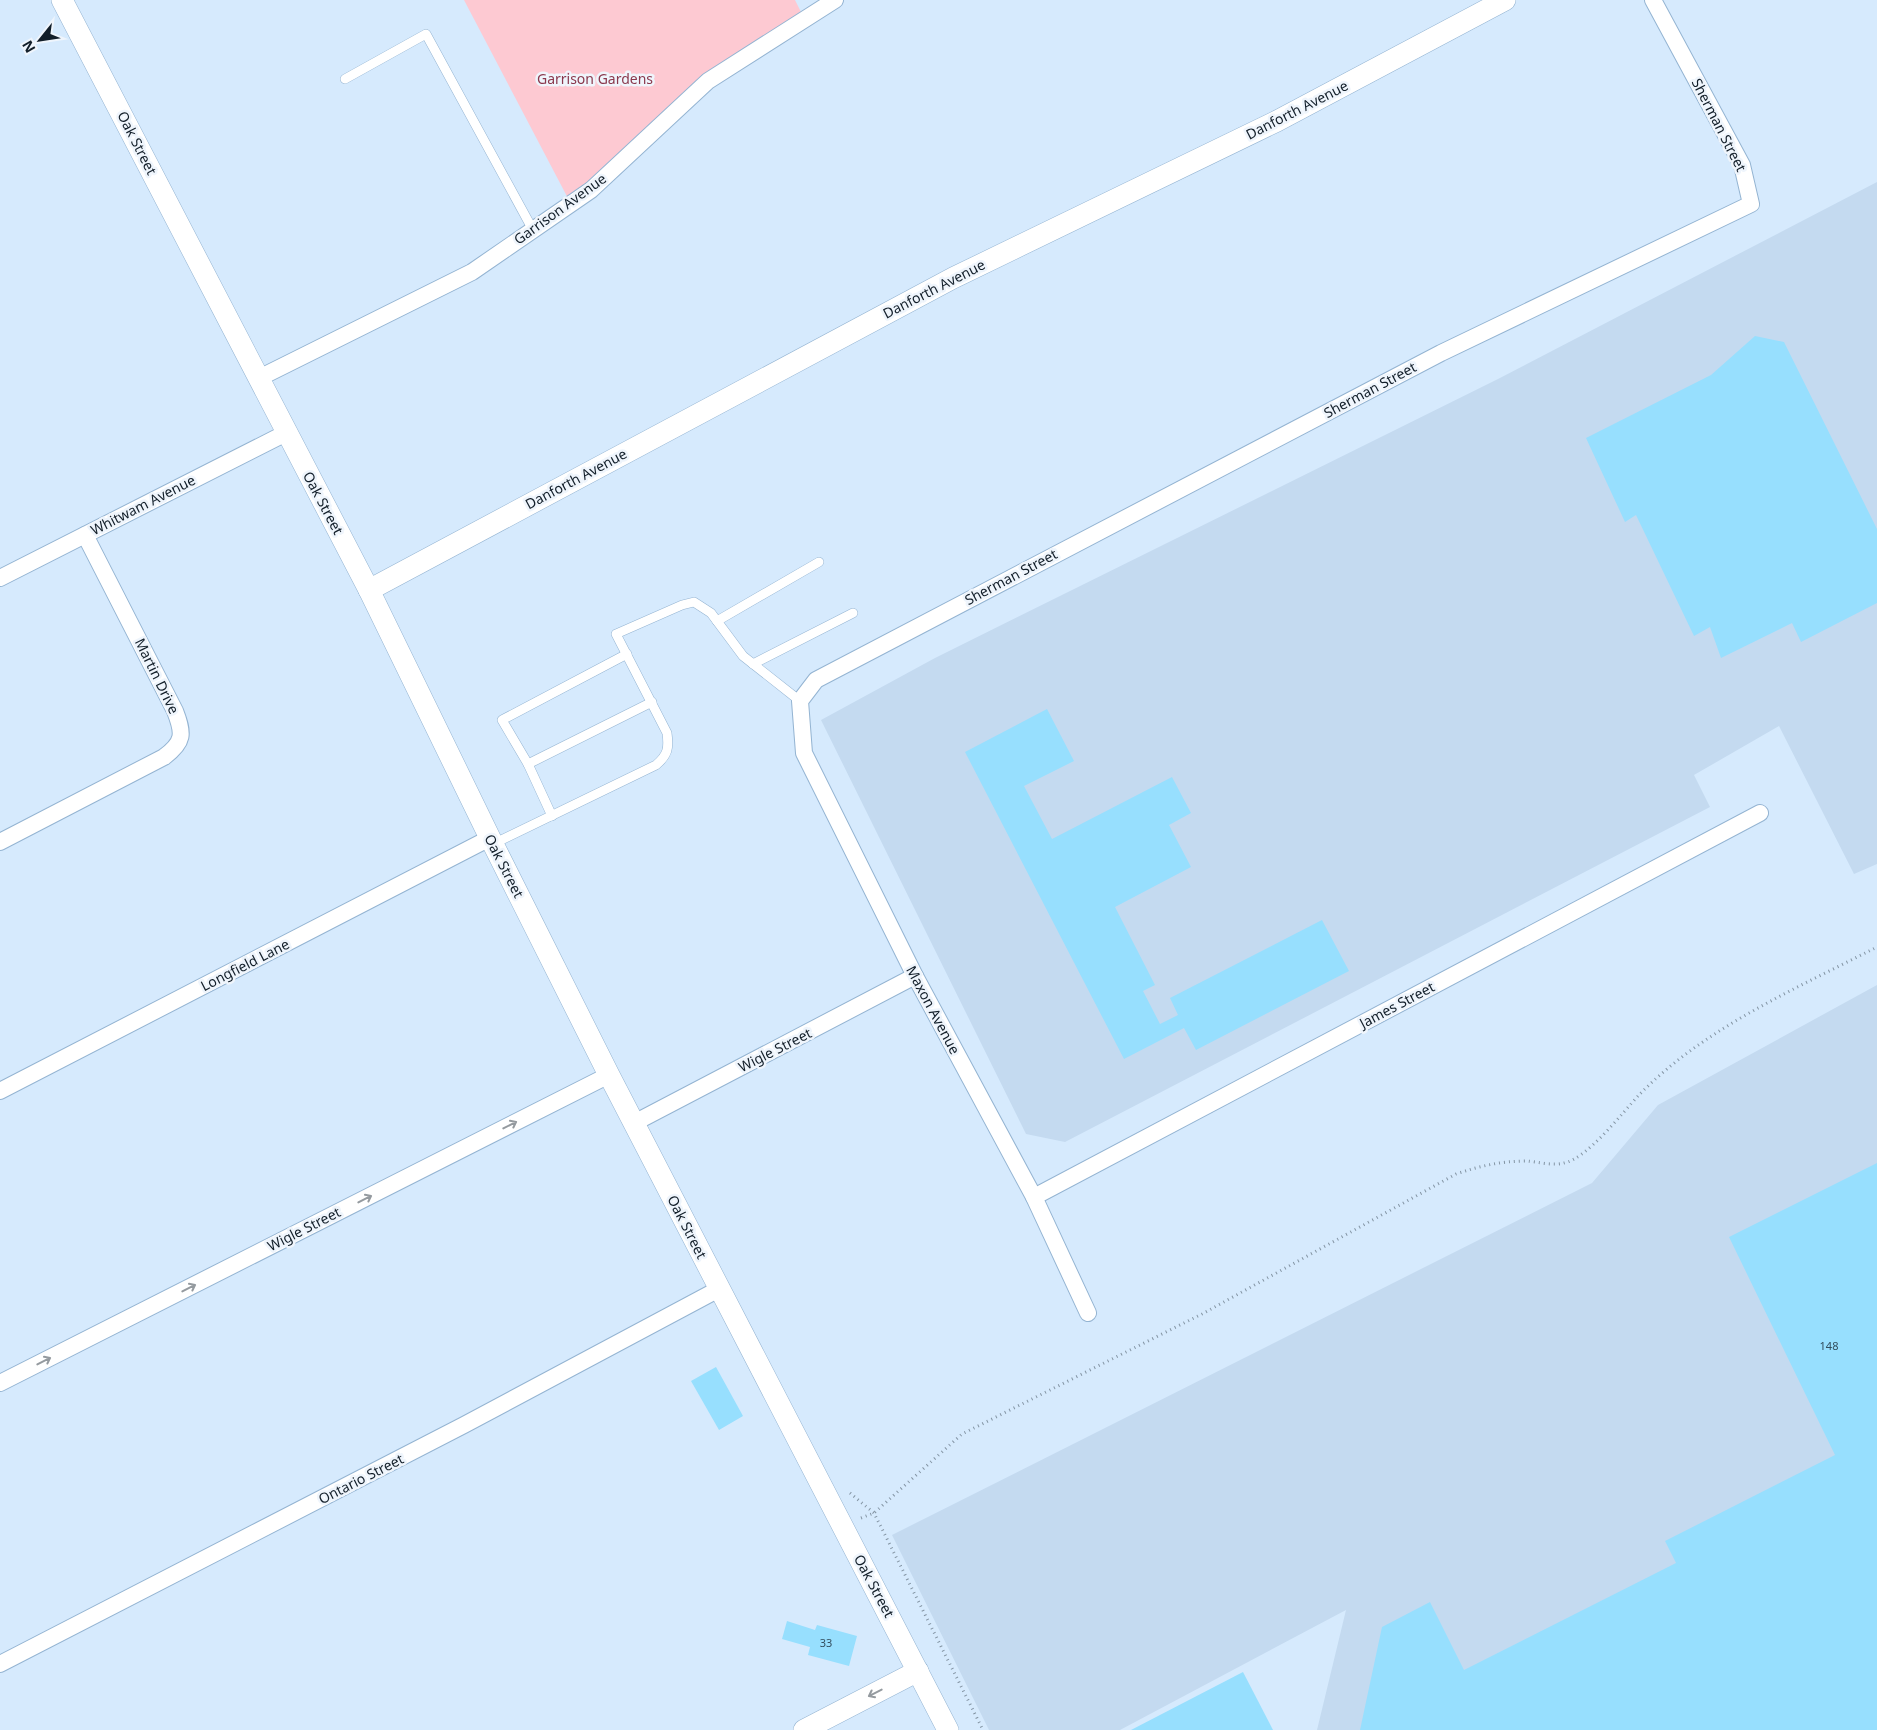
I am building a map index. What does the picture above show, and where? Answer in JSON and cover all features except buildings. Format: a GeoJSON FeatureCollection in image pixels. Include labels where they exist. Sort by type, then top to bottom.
{"type":"FeatureCollection","features":[{"type":"Feature","properties":{"kind":"street","name":"Oak Street"},"geometry":{"type":"LineString","coordinates":[[62,0],[369,590],[491,841],[609,1076],[948,1730]]}},
{"type":"Feature","properties":{"kind":"street","name":"Garrison Avenue"},"geometry":{"type":"LineString","coordinates":[[259,378],[472,272],[591,190],[708,81],[835,0]]}},
{"type":"Feature","properties":{"kind":"street","name":"Danforth Avenue"},"geometry":{"type":"LineString","coordinates":[[369,590],[953,278],[1276,121],[1505,0]]}},
{"type":"Feature","properties":{"kind":"street","name":"Sherman Street"},"geometry":{"type":"LineString","coordinates":[[800,700],[816,680],[1008,578],[1440,353],[1751,204],[1742,165],[1653,0]]}},
{"type":"Feature","properties":{"kind":"street","name":"Whitwam Avenue"},"geometry":{"type":"LineString","coordinates":[[1,575],[286,433]]}},
{"type":"Feature","properties":{"kind":"street","name":"Martin Drive"},"geometry":{"type":"LineString","coordinates":[[0,842],[164,757],[174,750],[181,738],[181,726],[175,711],[85,534]]}},
{"type":"Feature","properties":{"kind":"street","name":"Maxon Avenue"},"geometry":{"type":"LineString","coordinates":[[800,700],[804,754],[915,976],[1034,1197],[1088,1313]]}},
{"type":"Feature","properties":{"kind":"street","name":"James Street"},"geometry":{"type":"LineString","coordinates":[[1034,1197],[1760,814]]}},
{"type":"Feature","properties":{"kind":"street","name":"Longfield Lane"},"geometry":{"type":"LineString","coordinates":[[0,1092],[491,841]]}},
{"type":"Feature","properties":{"kind":"street","name":"Wigle Street"},"geometry":{"type":"LineString","coordinates":[[634,1123],[915,976]]}},
{"type":"Feature","properties":{"kind":"street","name":"Wigle Street"},"geometry":{"type":"LineString","coordinates":[[0,1383],[609,1076]]}},
{"type":"Feature","properties":{"kind":"street","name":"Ontario Street"},"geometry":{"type":"LineString","coordinates":[[0,1664],[464,1425],[720,1289]]}},
{"type":"Feature","properties":{"kind":"street"},"geometry":{"type":"LineString","coordinates":[[804,1730],[918,1671]]}},
{"type":"Feature","properties":{"kind":"lane"},"geometry":{"type":"LineString","coordinates":[[345,79],[426,34],[533,230]]}},
{"type":"Feature","properties":{"kind":"lane"},"geometry":{"type":"LineString","coordinates":[[717,621],[820,562]]}},
{"type":"Feature","properties":{"kind":"lane"},"geometry":{"type":"LineString","coordinates":[[491,841],[552,816],[656,765],[665,757],[668,748],[667,733],[616,634],[682,605],[694,602],[711,613],[743,656],[800,700]]}},
{"type":"Feature","properties":{"kind":"lane"},"geometry":{"type":"LineString","coordinates":[[752,664],[853,613]]}},
{"type":"Feature","properties":{"kind":"lane"},"geometry":{"type":"LineString","coordinates":[[552,816],[528,764],[502,720],[627,654]]}},
{"type":"Feature","properties":{"kind":"lane"},"geometry":{"type":"LineString","coordinates":[[528,764],[652,702]]}},
{"type":"Feature","properties":{"kind":"path"},"geometry":{"type":"LineString","coordinates":[[842,1527],[874,1513],[962,1434],[1202,1314],[1456,1174],[1489,1164],[1526,1161],[1564,1164],[1583,1154],[1641,1093],[1680,1058],[1732,1024],[1877,947]]}},
{"type":"Feature","properties":{"kind":"path"},"geometry":{"type":"LineString","coordinates":[[874,1513],[983,1730]]}},
{"type":"Feature","properties":{"kind":"shaded area"},"geometry":{"type":"Polygon","coordinates":[[[1877,182],[1877,864],[1854,874],[1779,726],[1694,775],[1710,807],[1065,1142],[1026,1134],[821,720],[935,658],[1498,379],[1877,182]]]}},
{"type":"Feature","properties":{"kind":"shaded area"},"geometry":{"type":"Polygon","coordinates":[[[1877,985],[1877,1730],[1317,1730],[1346,1610],[1120,1730],[989,1730],[892,1535],[1592,1183],[1658,1105],[1877,985]]]}},
{"type":"Feature","properties":{"kind":"green space","name":"Garrison Gardens"},"geometry":{"type":"Polygon","coordinates":[[[464,0],[795,0],[805,20],[708,81],[571,204],[464,0]]]}}]}
